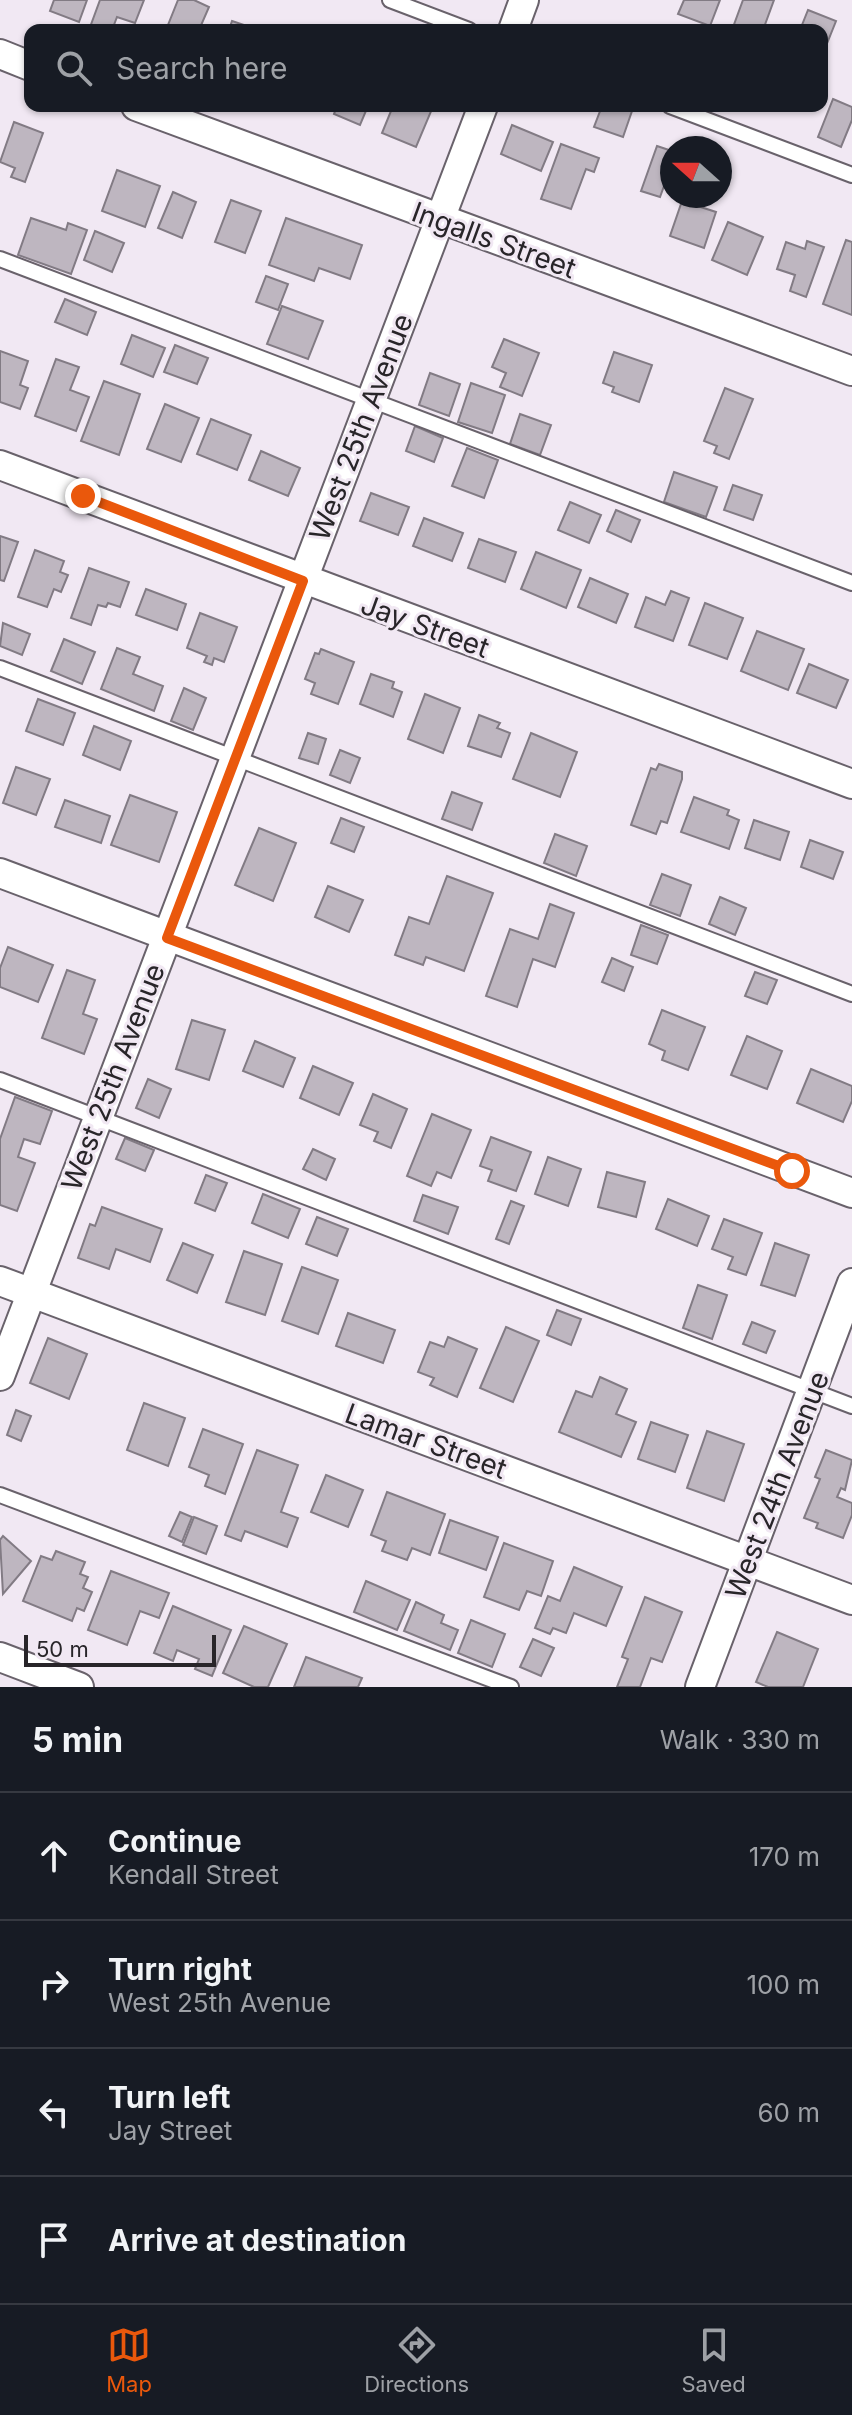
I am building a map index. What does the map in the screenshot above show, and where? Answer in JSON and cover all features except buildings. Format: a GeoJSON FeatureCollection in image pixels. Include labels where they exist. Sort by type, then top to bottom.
{"type":"FeatureCollection","features":[{"type":"Feature","properties":{"kind":"street"},"geometry":{"type":"LineString","coordinates":[[515,24],[524,0]]}},
{"type":"Feature","properties":{"kind":"street"},"geometry":{"type":"LineString","coordinates":[[0,54],[24,64]]}},
{"type":"Feature","properties":{"kind":"street","name":"Ingalls Street"},"geometry":{"type":"LineString","coordinates":[[152,112],[439,221],[852,371]]}},
{"type":"Feature","properties":{"kind":"street","name":"West 25th Avenue"},"geometry":{"type":"LineString","coordinates":[[0,1376],[481,112]]}},
{"type":"Feature","properties":{"kind":"street","name":"Jay Street"},"geometry":{"type":"LineString","coordinates":[[0,465],[852,784]]}},
{"type":"Feature","properties":{"kind":"street"},"geometry":{"type":"LineString","coordinates":[[0,873],[852,1193]]}},
{"type":"Feature","properties":{"kind":"street","name":"Lamar Street"},"geometry":{"type":"LineString","coordinates":[[0,1281],[852,1600]]}},
{"type":"Feature","properties":{"kind":"street","name":"West 24th Avenue"},"geometry":{"type":"LineString","coordinates":[[700,1687],[814,1391],[852,1283]]}},
{"type":"Feature","properties":{"kind":"street"},"geometry":{"type":"LineString","coordinates":[[0,1657],[79,1687]]}},
{"type":"Feature","properties":{"kind":"lane"},"geometry":{"type":"LineString","coordinates":[[390,0],[453,24]]}},
{"type":"Feature","properties":{"kind":"lane"},"geometry":{"type":"LineString","coordinates":[[686,112],[852,175]]}},
{"type":"Feature","properties":{"kind":"lane"},"geometry":{"type":"LineString","coordinates":[[0,259],[852,583]]}},
{"type":"Feature","properties":{"kind":"lane"},"geometry":{"type":"LineString","coordinates":[[0,668],[852,994]]}},
{"type":"Feature","properties":{"kind":"lane"},"geometry":{"type":"LineString","coordinates":[[0,1080],[852,1406]]}},
{"type":"Feature","properties":{"kind":"lane"},"geometry":{"type":"LineString","coordinates":[[0,1495],[511,1687]]}},
{"type":"Feature","properties":{"kind":"route"},"geometry":{"type":"LineString","coordinates":[[83,496],[303,581],[167,938],[792,1171]]}}]}
